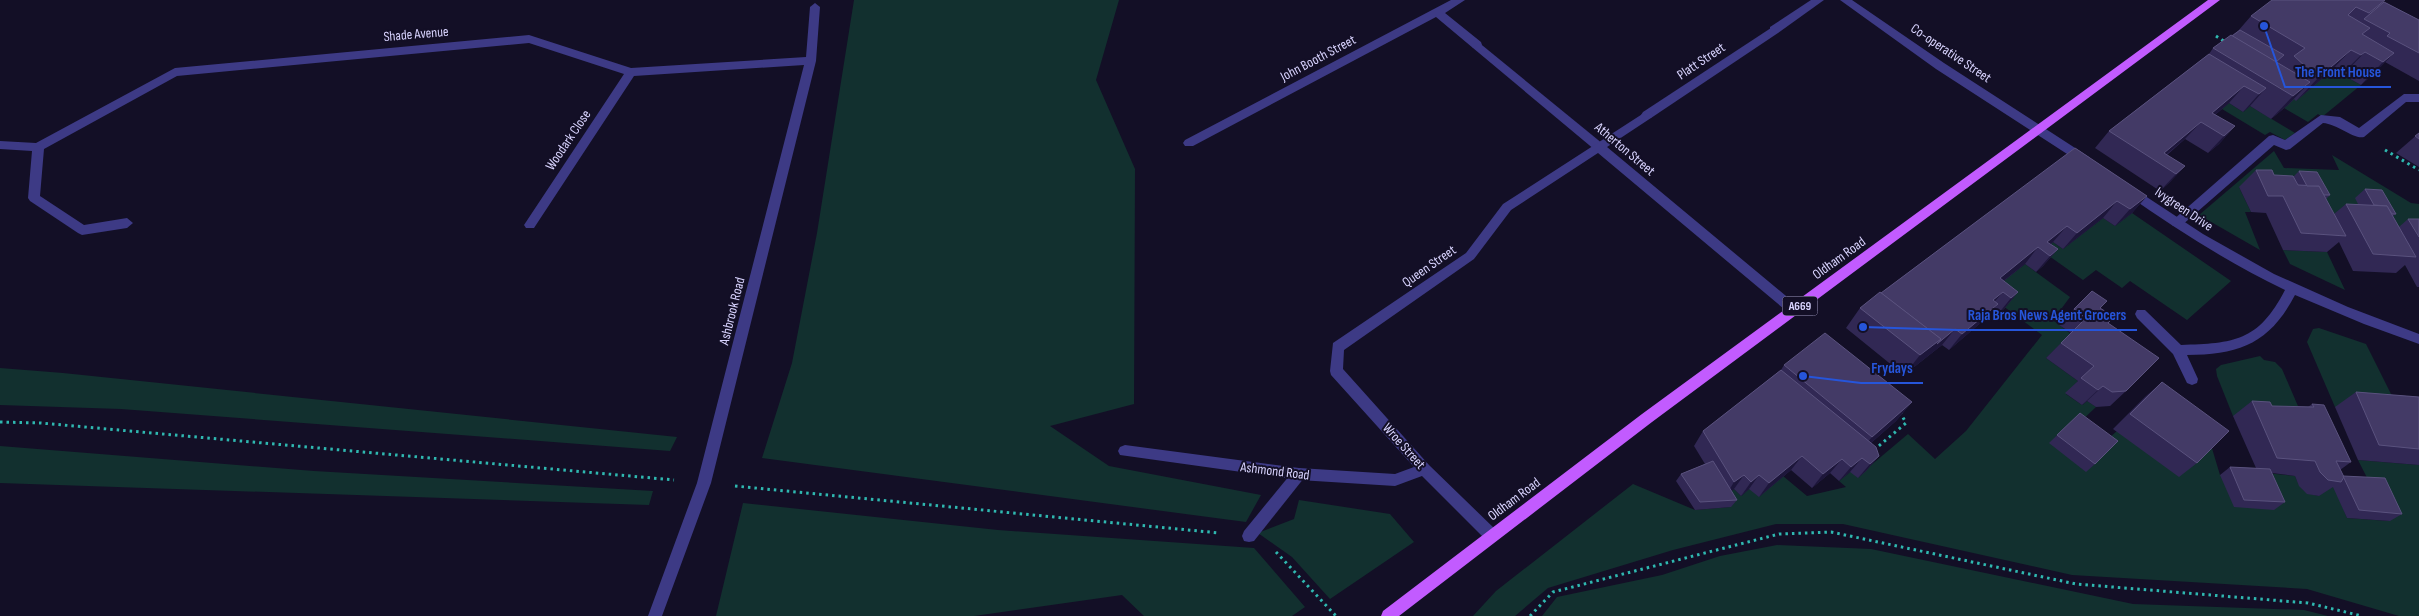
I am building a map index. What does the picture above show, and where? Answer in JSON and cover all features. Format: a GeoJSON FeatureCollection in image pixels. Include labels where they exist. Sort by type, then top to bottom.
{"type":"FeatureCollection","features":[{"type":"Feature","properties":{"kind":"main road","name":"Oldham Road"},"geometry":{"type":"LineString","coordinates":[[1388,616],[1491,535],[2215,0]]}},
{"type":"Feature","properties":{"kind":"street","name":"Atherton Street"},"geometry":{"type":"LineString","coordinates":[[1435,0],[1441,10],[1477,45],[1794,310]]}},
{"type":"Feature","properties":{"kind":"street","name":"John Booth Street"},"geometry":{"type":"LineString","coordinates":[[1189,143],[1460,0]]}},
{"type":"Feature","properties":{"kind":"street","name":"Platt Street"},"geometry":{"type":"LineString","coordinates":[[1599,147],[1819,0]]}},
{"type":"Feature","properties":{"kind":"street","name":"Co-operative Street"},"geometry":{"type":"LineString","coordinates":[[1846,0],[1940,66],[2040,130]]}},
{"type":"Feature","properties":{"kind":"street","name":"Ashbrook Road"},"geometry":{"type":"LineString","coordinates":[[655,616],[704,483],[811,61],[815,7]]}},
{"type":"Feature","properties":{"kind":"street","name":"Shade Avenue"},"geometry":{"type":"LineString","coordinates":[[38,147],[175,72],[529,39],[632,72],[811,61]]}},
{"type":"Feature","properties":{"kind":"street","name":"Woodark Close"},"geometry":{"type":"LineString","coordinates":[[530,224],[632,72]]}},
{"type":"Feature","properties":{"kind":"street"},"geometry":{"type":"LineString","coordinates":[[2177,223],[2273,139],[2286,146],[2321,119],[2336,120],[2360,134],[2404,98],[2419,98]]}},
{"type":"Feature","properties":{"kind":"street"},"geometry":{"type":"LineString","coordinates":[[2040,130],[2099,169]]}},
{"type":"Feature","properties":{"kind":"street"},"geometry":{"type":"LineString","coordinates":[[0,144],[38,147],[34,198],[82,230],[126,223]]}},
{"type":"Feature","properties":{"kind":"street","name":"Queen Street"},"geometry":{"type":"LineString","coordinates":[[1338,347],[1470,256],[1507,207],[1599,147]]}},
{"type":"Feature","properties":{"kind":"street","name":"Ivygreen Drive"},"geometry":{"type":"LineString","coordinates":[[2122,186],[2222,252],[2292,288],[2419,339]]}},
{"type":"Feature","properties":{"kind":"street"},"geometry":{"type":"LineString","coordinates":[[2178,350],[2230,347],[2259,334],[2281,310],[2292,288]]}},
{"type":"Feature","properties":{"kind":"street"},"geometry":{"type":"LineString","coordinates":[[2141,314],[2178,350],[2192,379]]}},
{"type":"Feature","properties":{"kind":"street","name":"Wroe Street"},"geometry":{"type":"LineString","coordinates":[[1338,347],[1336,370],[1424,469],[1491,535]]}},
{"type":"Feature","properties":{"kind":"street","name":"Ashmond Road"},"geometry":{"type":"LineString","coordinates":[[1125,451],[1299,474],[1395,480],[1424,469]]}},
{"type":"Feature","properties":{"kind":"street"},"geometry":{"type":"LineString","coordinates":[[1249,536],[1299,474]]}},
{"type":"Feature","properties":{"kind":"path"},"geometry":{"type":"LineString","coordinates":[[2216,36],[2229,44]]}},
{"type":"Feature","properties":{"kind":"path"},"geometry":{"type":"LineString","coordinates":[[2360,134],[2419,170]]}},
{"type":"Feature","properties":{"kind":"path"},"geometry":{"type":"LineString","coordinates":[[1873,452],[1906,423],[1898,406]]}},
{"type":"Feature","properties":{"kind":"path"},"geometry":{"type":"LineString","coordinates":[[0,422],[50,424],[673,480]]}},
{"type":"Feature","properties":{"kind":"path"},"geometry":{"type":"LineString","coordinates":[[741,487],[1249,536],[1281,556],[1336,616]]}},
{"type":"Feature","properties":{"kind":"path"},"geometry":{"type":"LineString","coordinates":[[1530,616],[1553,592],[1779,534],[1831,532],[2076,584],[2308,603],[2362,616]]}},
{"type":"Feature","properties":{"kind":"green space"},"geometry":{"type":"Polygon","coordinates":[[[854,0],[1119,0],[1096,80],[1135,169],[1134,404],[1050,426],[1109,466],[1261,495],[1246,522],[762,458],[792,363],[817,233],[854,0]]]}},
{"type":"Feature","properties":{"kind":"green space"},"geometry":{"type":"Polygon","coordinates":[[[2329,73],[2343,75],[2361,85],[2322,117],[2318,114],[2308,122],[2284,108],[2254,84],[2329,73]]]}},
{"type":"Feature","properties":{"kind":"green space"},"geometry":{"type":"Polygon","coordinates":[[[2229,103],[2243,112],[2250,106],[2295,133],[2285,140],[2270,132],[2265,135],[2222,109],[2229,103]]]}},
{"type":"Feature","properties":{"kind":"green space"},"geometry":{"type":"Polygon","coordinates":[[[2274,151],[2284,168],[2339,170],[2332,155],[2411,203],[2419,204],[2419,237],[2368,222],[2327,220],[2302,203],[2239,187],[2251,212],[2245,212],[2260,250],[2199,215],[2274,151]]]}},
{"type":"Feature","properties":{"kind":"green space"},"geometry":{"type":"Polygon","coordinates":[[[2132,213],[2231,281],[2187,320],[2130,281],[2122,288],[2096,270],[2083,280],[2042,251],[2053,242],[2063,249],[2103,218],[2115,226],[2132,213]]]}},
{"type":"Feature","properties":{"kind":"green space"},"geometry":{"type":"Polygon","coordinates":[[[2283,250],[2327,252],[2345,290],[2290,264],[2283,250]]]}},
{"type":"Feature","properties":{"kind":"green space"},"geometry":{"type":"Polygon","coordinates":[[[2025,264],[2070,297],[2053,320],[2071,334],[2046,358],[2078,381],[2066,394],[2082,405],[2087,401],[2096,407],[2077,425],[2102,444],[2117,431],[2211,445],[2220,475],[2257,472],[2295,476],[2304,490],[2319,496],[2330,476],[2347,518],[2389,521],[2358,460],[2419,465],[2419,616],[2399,616],[2307,589],[2072,575],[1843,524],[1776,524],[1673,550],[1548,588],[1515,616],[1473,616],[1496,591],[1633,484],[1695,510],[1730,507],[1725,497],[1734,489],[1741,496],[1749,489],[1783,476],[1807,496],[1846,487],[1839,481],[1864,461],[1870,466],[1908,434],[1935,459],[1966,431],[2042,335],[1987,294],[2025,264]]]}},
{"type":"Feature","properties":{"kind":"green space"},"geometry":{"type":"Polygon","coordinates":[[[2319,328],[2366,344],[2400,412],[2335,407],[2307,342],[2313,329],[2319,328]]]}},
{"type":"Feature","properties":{"kind":"green space"},"geometry":{"type":"Polygon","coordinates":[[[2260,356],[2264,360],[2275,362],[2282,369],[2304,420],[2233,416],[2216,369],[2221,365],[2260,356]]]}},
{"type":"Feature","properties":{"kind":"green space"},"geometry":{"type":"Polygon","coordinates":[[[0,368],[677,437],[670,451],[121,409],[0,405],[0,368]]]}},
{"type":"Feature","properties":{"kind":"green space"},"geometry":{"type":"Polygon","coordinates":[[[0,446],[314,471],[653,491],[649,505],[0,483],[0,446]]]}},
{"type":"Feature","properties":{"kind":"green space"},"geometry":{"type":"Polygon","coordinates":[[[1299,500],[1390,514],[1414,542],[1330,599],[1292,557],[1258,533],[1294,519],[1299,500]]]}},
{"type":"Feature","properties":{"kind":"green space"},"geometry":{"type":"Polygon","coordinates":[[[743,503],[998,530],[1254,548],[1305,607],[1292,616],[1144,616],[1122,595],[974,616],[716,616],[743,503]]]}},
{"type":"Feature","properties":{"kind":"green space"},"geometry":{"type":"Polygon","coordinates":[[[1777,545],[1871,549],[2133,604],[2304,610],[2328,616],[1542,616],[1557,597],[1662,575],[1720,556],[1777,545]]]}},
{"type":"Feature","properties":{"kind":"building"},"geometry":{"type":"Polygon","coordinates":[[[2272,0],[2385,0],[2369,13],[2356,7],[2348,15],[2370,28],[2362,34],[2394,53],[2383,62],[2365,52],[2361,55],[2351,50],[2318,78],[2294,56],[2305,48],[2251,16],[2272,0]]]}},
{"type":"Feature","properties":{"kind":"building"},"geometry":{"type":"Polygon","coordinates":[[[2384,2],[2419,20],[2419,53],[2387,36],[2390,33],[2364,19],[2384,2]]]}},
{"type":"Feature","properties":{"kind":"building"},"geometry":{"type":"Polygon","coordinates":[[[2240,30],[2284,55],[2276,62],[2232,36],[2240,30]]]}},
{"type":"Feature","properties":{"kind":"building"},"geometry":{"type":"Polygon","coordinates":[[[2231,35],[2310,82],[2293,96],[2213,48],[2231,35]]]}},
{"type":"Feature","properties":{"kind":"building"},"geometry":{"type":"Polygon","coordinates":[[[2209,54],[2266,88],[2259,94],[2244,86],[2212,113],[2235,126],[2224,136],[2201,122],[2164,153],[2185,166],[2176,174],[2109,131],[2209,54]]]}},
{"type":"Feature","properties":{"kind":"building"},"geometry":{"type":"Polygon","coordinates":[[[2075,148],[2147,196],[2130,209],[2117,201],[2077,233],[2067,226],[2047,242],[2058,249],[2050,256],[2038,247],[2000,278],[2018,292],[2011,298],[2003,292],[1993,300],[1998,304],[1962,334],[1955,329],[1937,344],[1941,339],[1881,293],[2075,148]]]}},
{"type":"Feature","properties":{"kind":"building"},"geometry":{"type":"Polygon","coordinates":[[[2256,170],[2272,170],[2274,175],[2293,176],[2298,185],[2319,186],[2346,236],[2301,233],[2283,196],[2268,196],[2256,170]]]}},
{"type":"Feature","properties":{"kind":"building"},"geometry":{"type":"Polygon","coordinates":[[[2299,171],[2317,172],[2330,195],[2324,195],[2319,186],[2307,186],[2299,171]]]}},
{"type":"Feature","properties":{"kind":"building"},"geometry":{"type":"Polygon","coordinates":[[[2365,189],[2382,190],[2396,214],[2392,214],[2387,206],[2374,205],[2365,189]]]}},
{"type":"Feature","properties":{"kind":"building"},"geometry":{"type":"Polygon","coordinates":[[[2346,204],[2387,206],[2416,257],[2373,254],[2346,204]]]}},
{"type":"Feature","properties":{"kind":"building"},"geometry":{"type":"Polygon","coordinates":[[[2408,219],[2419,219],[2419,237],[2408,219]]]}},
{"type":"Feature","properties":{"kind":"building"},"geometry":{"type":"Polygon","coordinates":[[[2092,291],[2107,301],[2100,308],[2114,317],[2108,323],[2159,358],[2126,391],[2112,392],[2103,386],[2098,390],[2081,378],[2094,366],[2061,343],[2086,318],[2074,309],[2092,291]]]}},
{"type":"Feature","properties":{"kind":"building"},"geometry":{"type":"Polygon","coordinates":[[[1880,292],[1941,339],[1920,355],[1860,308],[1880,292]]]}},
{"type":"Feature","properties":{"kind":"building"},"geometry":{"type":"Polygon","coordinates":[[[1825,333],[1912,402],[1872,437],[1784,365],[1825,333]]]}},
{"type":"Feature","properties":{"kind":"building"},"geometry":{"type":"Polygon","coordinates":[[[1781,370],[1876,447],[1879,456],[1870,464],[1862,458],[1851,467],[1842,459],[1823,474],[1802,456],[1769,483],[1759,475],[1751,482],[1744,475],[1734,482],[1703,431],[1781,370]]]}},
{"type":"Feature","properties":{"kind":"building"},"geometry":{"type":"Polygon","coordinates":[[[2162,382],[2229,431],[2197,463],[2130,414],[2162,382]]]}},
{"type":"Feature","properties":{"kind":"building"},"geometry":{"type":"Polygon","coordinates":[[[2356,392],[2419,397],[2419,449],[2379,445],[2356,392]]]}},
{"type":"Feature","properties":{"kind":"building"},"geometry":{"type":"Polygon","coordinates":[[[2252,401],[2270,402],[2272,406],[2314,407],[2312,404],[2324,405],[2351,462],[2336,461],[2344,477],[2341,482],[2328,480],[2320,472],[2315,461],[2277,458],[2252,401]]]}},
{"type":"Feature","properties":{"kind":"building"},"geometry":{"type":"Polygon","coordinates":[[[2080,413],[2118,441],[2095,464],[2057,435],[2080,413]]]}},
{"type":"Feature","properties":{"kind":"building"},"geometry":{"type":"Polygon","coordinates":[[[1713,461],[1737,500],[1700,502],[1681,474],[1713,461]]]}},
{"type":"Feature","properties":{"kind":"building"},"geometry":{"type":"Polygon","coordinates":[[[2230,467],[2270,469],[2285,502],[2244,500],[2230,467]]]}},
{"type":"Feature","properties":{"kind":"building"},"geometry":{"type":"Polygon","coordinates":[[[2343,476],[2385,478],[2402,514],[2359,510],[2343,476]]]}},
{"type":"Feature","properties":{"kind":"place","name":"The Front House"},"geometry":{"type":"Point","coordinates":[2264,26]}},
{"type":"Feature","properties":{"kind":"place","name":"Raja Bros News Agent Grocers"},"geometry":{"type":"Point","coordinates":[1863,327]}},
{"type":"Feature","properties":{"kind":"place","name":"Frydays"},"geometry":{"type":"Point","coordinates":[1803,376]}}]}
